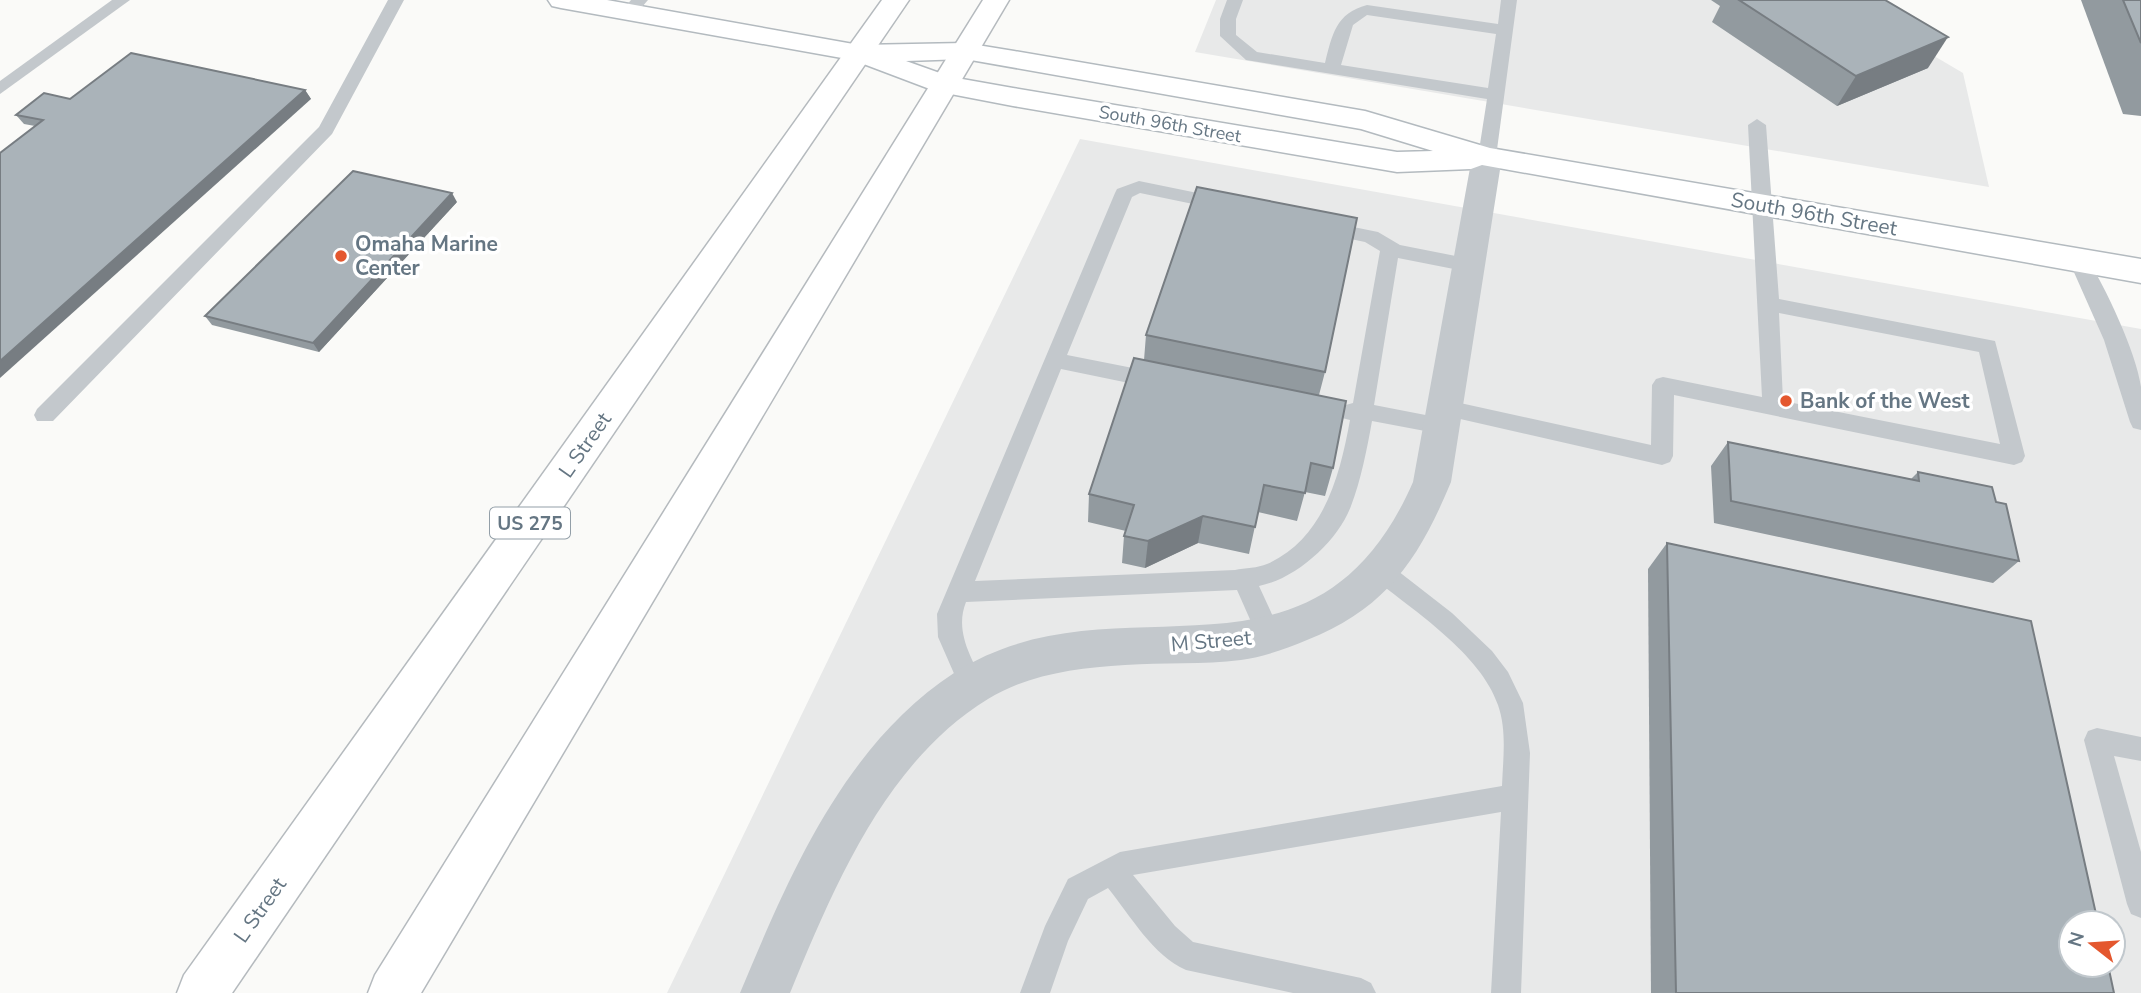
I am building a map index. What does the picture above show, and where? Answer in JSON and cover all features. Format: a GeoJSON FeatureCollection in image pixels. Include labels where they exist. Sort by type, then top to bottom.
{"type":"FeatureCollection","features":[{"type":"Feature","properties":{"kind":"main road","name":"South 96th Street"},"geometry":{"type":"LineString","coordinates":[[561,0],[634,6],[859,53],[945,85],[1397,162],[1441,163],[1488,157]]}},
{"type":"Feature","properties":{"kind":"main road","name":"L Street"},"geometry":{"type":"LineString","coordinates":[[202,993],[896,0]]}},
{"type":"Feature","properties":{"kind":"main road"},"geometry":{"type":"LineString","coordinates":[[393,993],[996,0]]}},
{"type":"Feature","properties":{"kind":"main road","name":"South 96th Street"},"geometry":{"type":"LineString","coordinates":[[859,53],[965,51],[1314,109],[1399,128],[1488,157],[2141,271]]}},
{"type":"Feature","properties":{"kind":"street","name":"M Street"},"geometry":{"type":"LineString","coordinates":[[770,992],[845,823],[884,764],[928,717],[972,686],[1012,667],[1076,649],[1249,640],[1308,622],[1343,603],[1381,571],[1416,524],[1432,482],[1488,157]]}},
{"type":"Feature","properties":{"kind":"lane"},"geometry":{"type":"LineString","coordinates":[[0,89],[122,0]]}},
{"type":"Feature","properties":{"kind":"lane"},"geometry":{"type":"LineString","coordinates":[[45,415],[326,130],[396,0]]}},
{"type":"Feature","properties":{"kind":"lane"},"geometry":{"type":"LineString","coordinates":[[1235,0],[1228,19],[1228,36],[1252,56],[1496,94]]}},
{"type":"Feature","properties":{"kind":"lane"},"geometry":{"type":"LineString","coordinates":[[1488,157],[1509,0]]}},
{"type":"Feature","properties":{"kind":"lane"},"geometry":{"type":"LineString","coordinates":[[1332,69],[1346,20],[1355,11],[1367,10],[1505,30]]}},
{"type":"Feature","properties":{"kind":"lane"},"geometry":{"type":"LineString","coordinates":[[1757,125],[1773,408]]}},
{"type":"Feature","properties":{"kind":"lane"},"geometry":{"type":"LineString","coordinates":[[972,686],[950,637],[949,614],[1124,193],[1139,187],[1238,208]]}},
{"type":"Feature","properties":{"kind":"lane"},"geometry":{"type":"LineString","coordinates":[[1305,222],[1371,237],[1390,248],[1469,265]]}},
{"type":"Feature","properties":{"kind":"lane"},"geometry":{"type":"LineString","coordinates":[[958,592],[1244,578],[1272,573],[1309,548],[1340,506],[1362,411],[1390,248]]}},
{"type":"Feature","properties":{"kind":"lane"},"geometry":{"type":"LineString","coordinates":[[2079,261],[2134,373],[2141,422]]}},
{"type":"Feature","properties":{"kind":"lane"},"geometry":{"type":"LineString","coordinates":[[1330,413],[1362,411],[1442,417],[1662,456],[1663,385],[2014,456],[1988,346],[1769,304]]}},
{"type":"Feature","properties":{"kind":"lane"},"geometry":{"type":"LineString","coordinates":[[1055,360],[1175,384]]}},
{"type":"Feature","properties":{"kind":"lane"},"geometry":{"type":"LineString","coordinates":[[1381,571],[1448,625],[1499,675],[1517,725],[1506,993]]}},
{"type":"Feature","properties":{"kind":"lane"},"geometry":{"type":"LineString","coordinates":[[1244,578],[1269,634]]}},
{"type":"Feature","properties":{"kind":"lane"},"geometry":{"type":"LineString","coordinates":[[2141,749],[2097,740],[2141,904]]}},
{"type":"Feature","properties":{"kind":"lane"},"geometry":{"type":"LineString","coordinates":[[1035,993],[1055,936],[1079,889],[1130,862],[1515,797]]}},
{"type":"Feature","properties":{"kind":"lane"},"geometry":{"type":"LineString","coordinates":[[1112,871],[1165,936],[1186,955],[1361,993]]}},
{"type":"Feature","properties":{"kind":"shaded area"},"geometry":{"type":"Polygon","coordinates":[[[1216,0],[1839,0],[1963,73],[1989,187],[1195,52],[1216,0]]]}},
{"type":"Feature","properties":{"kind":"shaded area"},"geometry":{"type":"Polygon","coordinates":[[[1080,139],[2141,329],[2141,993],[667,993],[1080,139]]]}},
{"type":"Feature","properties":{"kind":"building"},"geometry":{"type":"Polygon","coordinates":[[[1739,0],[1885,0],[1948,37],[1856,76],[1739,0]]]}},
{"type":"Feature","properties":{"kind":"building"},"geometry":{"type":"Polygon","coordinates":[[[2123,0],[2141,0],[2141,43],[2123,0]]]}},
{"type":"Feature","properties":{"kind":"building"},"geometry":{"type":"Polygon","coordinates":[[[131,53],[305,90],[0,361],[0,153],[43,120],[16,115],[44,93],[70,99],[131,53]]]}},
{"type":"Feature","properties":{"kind":"building"},"geometry":{"type":"Polygon","coordinates":[[[353,171],[452,193],[313,343],[205,316],[353,171]]]}},
{"type":"Feature","properties":{"kind":"building"},"geometry":{"type":"Polygon","coordinates":[[[1197,187],[1357,218],[1325,372],[1146,335],[1197,187]]]}},
{"type":"Feature","properties":{"kind":"building"},"geometry":{"type":"Polygon","coordinates":[[[1134,358],[1346,401],[1333,468],[1311,463],[1305,493],[1264,485],[1255,527],[1203,516],[1148,541],[1124,536],[1134,505],[1089,494],[1134,358]]]}},
{"type":"Feature","properties":{"kind":"building"},"geometry":{"type":"Polygon","coordinates":[[[1728,442],[1919,481],[1918,472],[1992,487],[1996,502],[2006,504],[2019,561],[1731,501],[1728,442]]]}},
{"type":"Feature","properties":{"kind":"building"},"geometry":{"type":"Polygon","coordinates":[[[1667,543],[2031,621],[2095,909],[2057,909],[2057,979],[2111,979],[2114,993],[1676,993],[1667,543]]]}},
{"type":"Feature","properties":{"kind":"place","name":"Omaha Marine Center"},"geometry":{"type":"Point","coordinates":[341,256]}},
{"type":"Feature","properties":{"kind":"place","name":"Bank of the West"},"geometry":{"type":"Point","coordinates":[1786,401]}}]}
